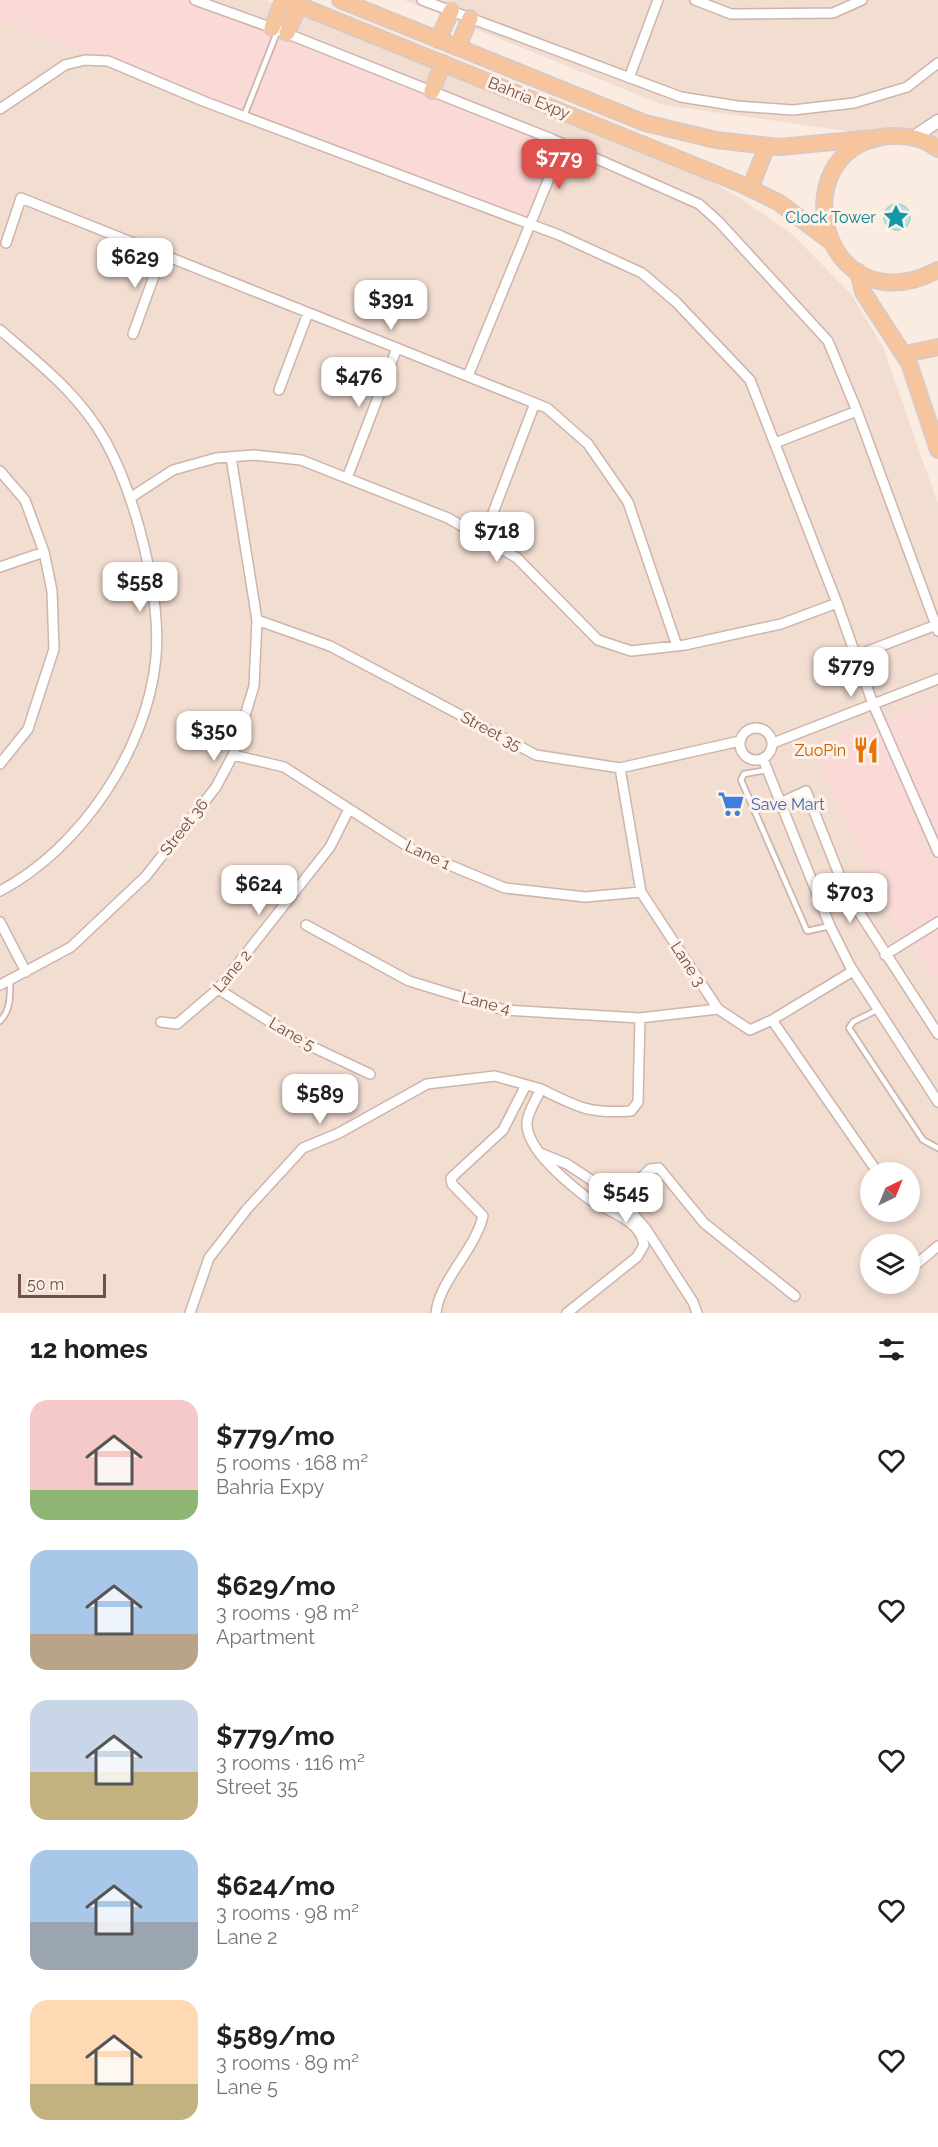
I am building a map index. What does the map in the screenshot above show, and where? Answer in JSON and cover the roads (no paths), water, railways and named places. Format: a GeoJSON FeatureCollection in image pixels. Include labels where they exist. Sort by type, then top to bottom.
{"type":"FeatureCollection","features":[{"type":"Feature","properties":{"kind":"main road","name":"Bahria Expy"},"geometry":{"type":"LineString","coordinates":[[340,0],[645,123],[716,140],[767,146],[894,135],[914,137]]}},
{"type":"Feature","properties":{"kind":"main road"},"geometry":{"type":"LineString","coordinates":[[279,30],[289,2]]}},
{"type":"Feature","properties":{"kind":"main road","name":"Bahria Expy"},"geometry":{"type":"LineString","coordinates":[[289,2],[750,189],[778,202],[830,241]]}},
{"type":"Feature","properties":{"kind":"main road"},"geometry":{"type":"LineString","coordinates":[[438,40],[451,11]]}},
{"type":"Feature","properties":{"kind":"main road"},"geometry":{"type":"LineString","coordinates":[[458,47],[470,18]]}},
{"type":"Feature","properties":{"kind":"main road"},"geometry":{"type":"LineString","coordinates":[[432,91],[443,63]]}},
{"type":"Feature","properties":{"kind":"main road"},"geometry":{"type":"LineString","coordinates":[[914,137],[938,149]]}},
{"type":"Feature","properties":{"kind":"main road"},"geometry":{"type":"LineString","coordinates":[[875,138],[852,149],[831,176],[825,191],[823,216],[830,241],[847,264],[858,272],[878,280],[899,283],[921,279],[938,270]]}},
{"type":"Feature","properties":{"kind":"main road"},"geometry":{"type":"LineString","coordinates":[[750,189],[767,146]]}},
{"type":"Feature","properties":{"kind":"main road"},"geometry":{"type":"LineString","coordinates":[[858,272],[863,292],[905,354],[938,450]]}},
{"type":"Feature","properties":{"kind":"main road"},"geometry":{"type":"LineString","coordinates":[[905,354],[938,347]]}},
{"type":"Feature","properties":{"kind":"street"},"geometry":{"type":"LineString","coordinates":[[195,0],[279,30],[563,144],[699,204],[719,222],[828,341],[857,411],[937,628],[855,656]]}},
{"type":"Feature","properties":{"kind":"street"},"geometry":{"type":"LineString","coordinates":[[422,0],[681,97],[737,106],[793,110],[854,103],[907,87],[938,63]]}},
{"type":"Feature","properties":{"kind":"street"},"geometry":{"type":"LineString","coordinates":[[629,78],[658,0]]}},
{"type":"Feature","properties":{"kind":"street"},"geometry":{"type":"LineString","coordinates":[[695,0],[731,14],[833,13],[862,0]]}},
{"type":"Feature","properties":{"kind":"street"},"geometry":{"type":"LineString","coordinates":[[0,109],[65,65],[85,60],[108,61],[244,116],[530,224],[642,273],[676,302],[750,380],[837,603],[873,704],[938,852]]}},
{"type":"Feature","properties":{"kind":"street"},"geometry":{"type":"LineString","coordinates":[[914,137],[938,121]]}},
{"type":"Feature","properties":{"kind":"street"},"geometry":{"type":"LineString","coordinates":[[468,376],[563,144]]}},
{"type":"Feature","properties":{"kind":"street"},"geometry":{"type":"LineString","coordinates":[[6,243],[21,198],[547,408],[588,444],[628,502],[677,646]]}},
{"type":"Feature","properties":{"kind":"street"},"geometry":{"type":"LineString","coordinates":[[133,334],[162,254]]}},
{"type":"Feature","properties":{"kind":"street"},"geometry":{"type":"LineString","coordinates":[[279,390],[308,313]]}},
{"type":"Feature","properties":{"kind":"street"},"geometry":{"type":"LineString","coordinates":[[0,330],[65,384],[105,441],[130,498],[152,585],[156,657],[143,714],[117,773],[83,825],[19,881],[0,891]]}},
{"type":"Feature","properties":{"kind":"street"},"geometry":{"type":"LineString","coordinates":[[347,478],[397,348]]}},
{"type":"Feature","properties":{"kind":"street"},"geometry":{"type":"LineString","coordinates":[[483,539],[535,403]]}},
{"type":"Feature","properties":{"kind":"street"},"geometry":{"type":"LineString","coordinates":[[775,443],[857,411]]}},
{"type":"Feature","properties":{"kind":"street"},"geometry":{"type":"LineString","coordinates":[[130,498],[173,471],[216,458],[255,455],[301,460],[448,518],[517,558],[598,640],[631,651],[677,646],[781,624],[837,603]]}},
{"type":"Feature","properties":{"kind":"street","name":"Street 36"},"geometry":{"type":"LineString","coordinates":[[0,985],[71,947],[146,876],[216,787],[233,755],[254,686],[257,620],[231,458]]}},
{"type":"Feature","properties":{"kind":"street"},"geometry":{"type":"LineString","coordinates":[[0,471],[25,500],[44,552],[52,591],[54,649],[28,729],[0,764]]}},
{"type":"Feature","properties":{"kind":"street"},"geometry":{"type":"LineString","coordinates":[[0,567],[44,552]]}},
{"type":"Feature","properties":{"kind":"street","name":"Street 35"},"geometry":{"type":"LineString","coordinates":[[257,620],[330,646],[536,754],[620,768],[740,741]]}},
{"type":"Feature","properties":{"kind":"street"},"geometry":{"type":"LineString","coordinates":[[773,742],[938,680]]}},
{"type":"Feature","properties":{"kind":"street"},"geometry":{"type":"LineString","coordinates":[[759,728],[768,733],[773,742],[770,752],[763,759],[747,758],[742,752],[740,741],[748,729],[759,728]]}},
{"type":"Feature","properties":{"kind":"street","name":"Lane 1"},"geometry":{"type":"LineString","coordinates":[[233,755],[284,767],[413,850],[505,888],[585,897],[642,892]]}},
{"type":"Feature","properties":{"kind":"street"},"geometry":{"type":"LineString","coordinates":[[763,759],[830,926],[853,971],[938,1102]]}},
{"type":"Feature","properties":{"kind":"street","name":"Lane 3"},"geometry":{"type":"LineString","coordinates":[[620,768],[642,892],[718,1009],[750,1030],[772,1020],[853,971]]}},
{"type":"Feature","properties":{"kind":"street"},"geometry":{"type":"LineString","coordinates":[[780,803],[806,790],[846,892],[938,1034]]}},
{"type":"Feature","properties":{"kind":"street","name":"Lane 2"},"geometry":{"type":"LineString","coordinates":[[161,1022],[177,1024],[218,990],[330,847],[349,809]]}},
{"type":"Feature","properties":{"kind":"street"},"geometry":{"type":"LineString","coordinates":[[0,922],[26,972]]}},
{"type":"Feature","properties":{"kind":"street"},"geometry":{"type":"LineString","coordinates":[[885,955],[938,922]]}},
{"type":"Feature","properties":{"kind":"street","name":"Lane 4"},"geometry":{"type":"LineString","coordinates":[[306,926],[409,981],[504,1010],[640,1018],[718,1009]]}},
{"type":"Feature","properties":{"kind":"street","name":"Lane 5"},"geometry":{"type":"LineString","coordinates":[[218,990],[302,1042],[370,1074]]}},
{"type":"Feature","properties":{"kind":"street"},"geometry":{"type":"LineString","coordinates":[[190,1313],[209,1258],[247,1209],[303,1148],[339,1133],[428,1084],[495,1076],[541,1089],[569,1103],[599,1113],[631,1111],[638,1102],[640,1018]]}},
{"type":"Feature","properties":{"kind":"street"},"geometry":{"type":"LineString","coordinates":[[772,1020],[870,1162]]}},
{"type":"Feature","properties":{"kind":"street"},"geometry":{"type":"LineString","coordinates":[[436,1313],[441,1295],[479,1234],[483,1216],[452,1184],[451,1178],[503,1130],[526,1085]]}},
{"type":"Feature","properties":{"kind":"street"},"geometry":{"type":"LineString","coordinates":[[541,1089],[527,1122],[530,1140],[537,1152],[587,1197],[637,1227],[643,1236],[644,1245],[637,1257],[567,1313]]}},
{"type":"Feature","properties":{"kind":"street"},"geometry":{"type":"LineString","coordinates":[[537,1152],[554,1156],[620,1199],[646,1229],[693,1302],[697,1313]]}},
{"type":"Feature","properties":{"kind":"street"},"geometry":{"type":"LineString","coordinates":[[620,1199],[650,1169],[659,1168],[704,1223],[795,1296]]}},
{"type":"Feature","properties":{"kind":"street"},"geometry":{"type":"LineString","coordinates":[[920,1261],[938,1246]]}},
{"type":"Feature","properties":{"kind":"lane"},"geometry":{"type":"LineString","coordinates":[[244,116],[279,30]]}},
{"type":"Feature","properties":{"kind":"lane"},"geometry":{"type":"LineString","coordinates":[[767,770],[744,774],[741,780],[807,931],[830,926]]}},
{"type":"Feature","properties":{"kind":"lane"},"geometry":{"type":"LineString","coordinates":[[0,1021],[6,1015],[10,1001],[10,981]]}},
{"type":"Feature","properties":{"kind":"lane"},"geometry":{"type":"LineString","coordinates":[[878,1009],[853,1022],[849,1028],[923,1140],[938,1148]]}},
{"type":"Feature","properties":{"kind":"water"},"geometry":{"type":"Polygon","coordinates":[[[897,204],[906,208],[910,217],[906,226],[897,230],[888,226],[884,217],[888,208],[897,204]]]}},
{"type":"Feature","properties":{"kind":"place","name":"Clock Tower"},"geometry":{"type":"Point","coordinates":[896,217]}},
{"type":"Feature","properties":{"kind":"place","name":"ZuoPin"},"geometry":{"type":"Point","coordinates":[866,750]}},
{"type":"Feature","properties":{"kind":"place","name":"Save Mart"},"geometry":{"type":"Point","coordinates":[731,804]}}]}
